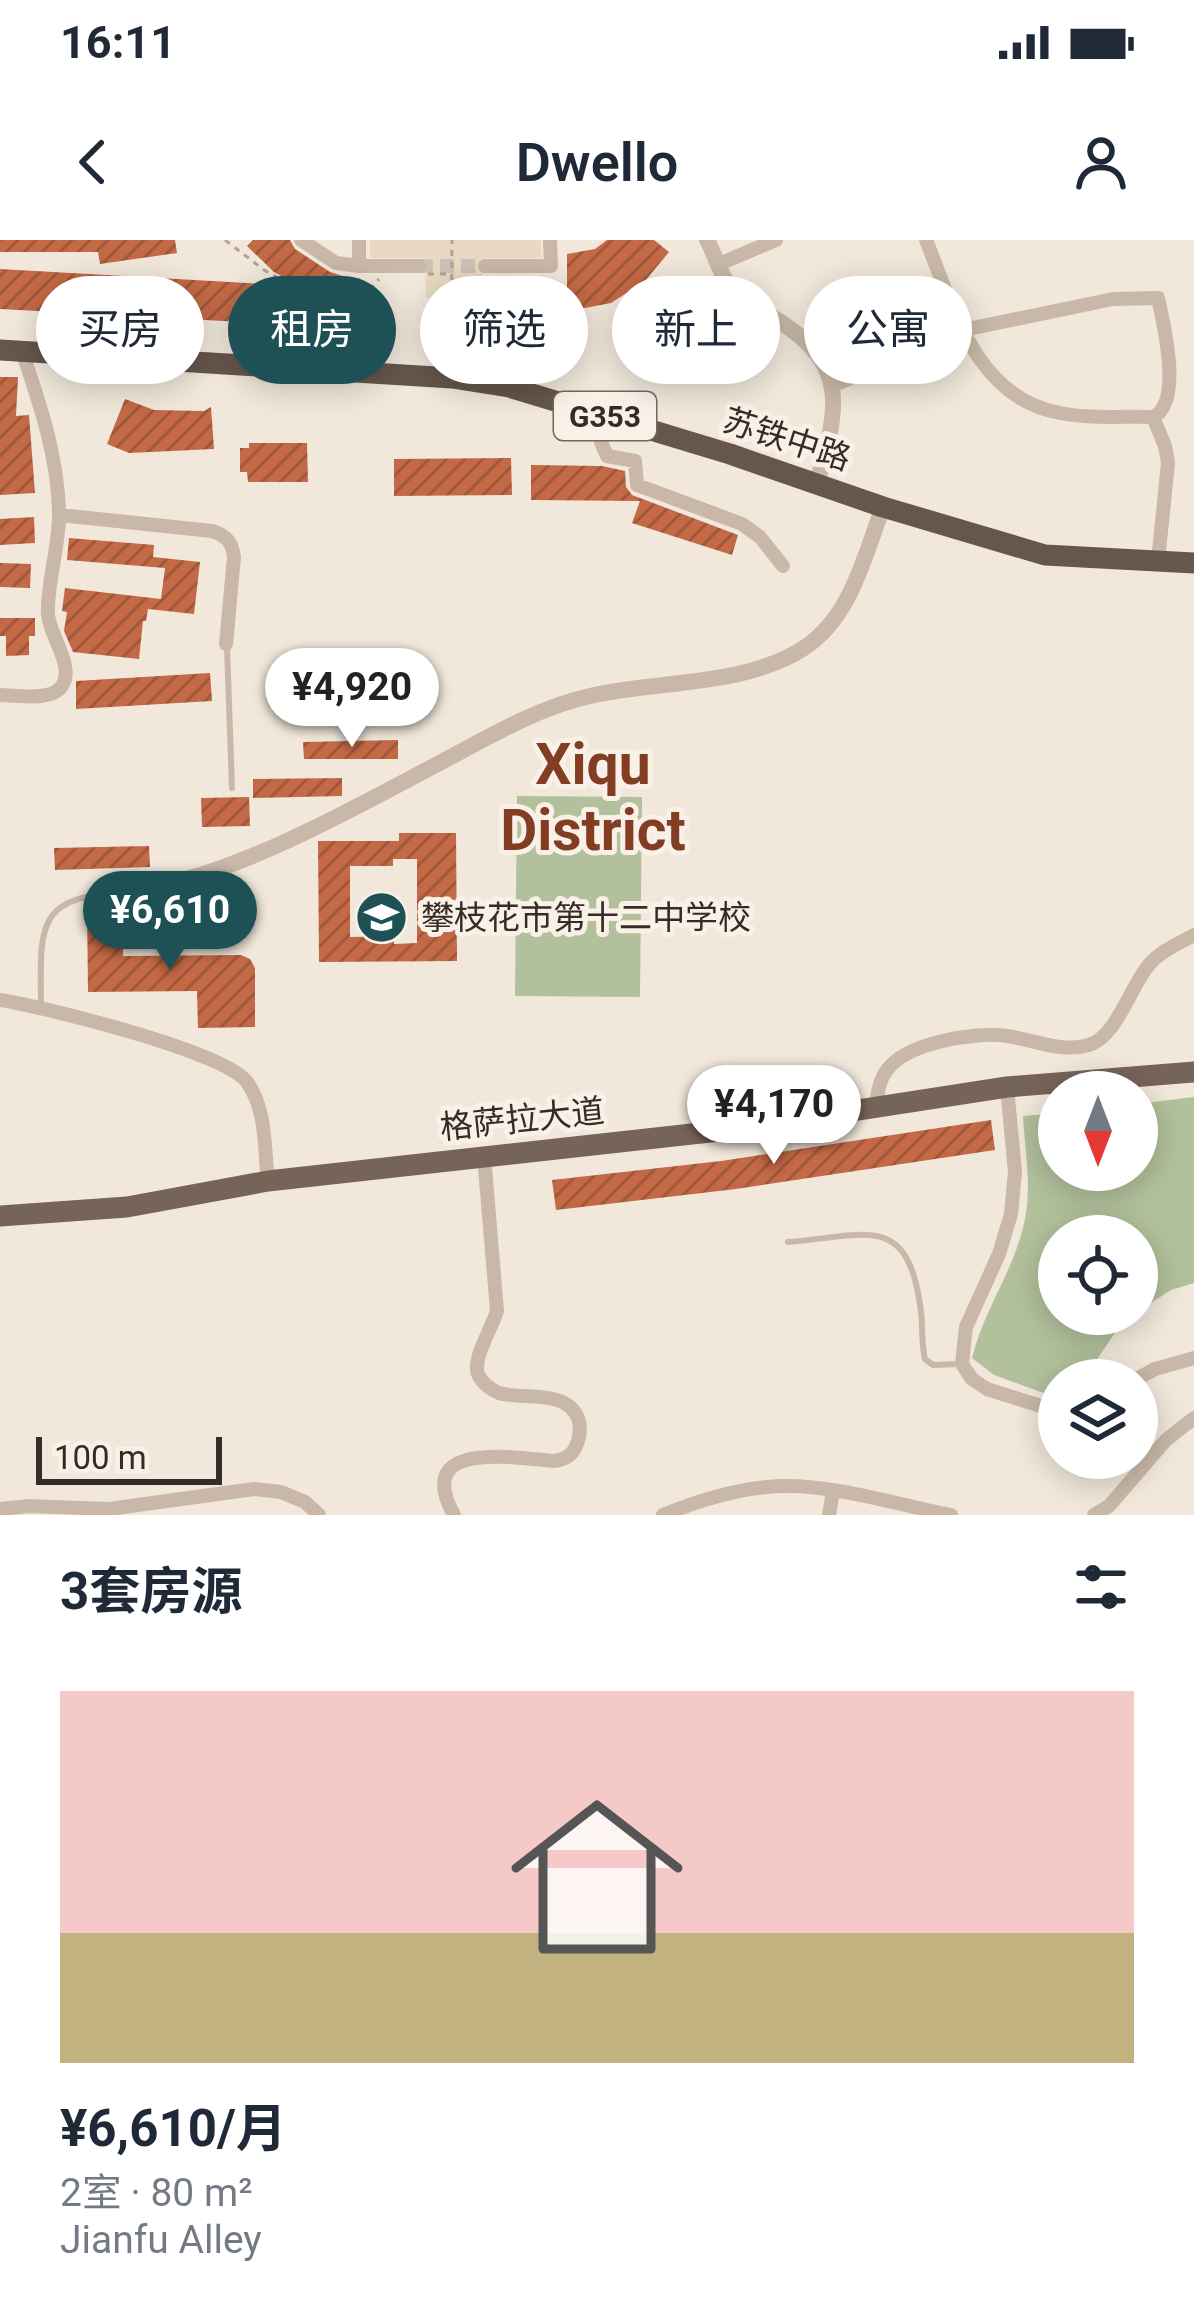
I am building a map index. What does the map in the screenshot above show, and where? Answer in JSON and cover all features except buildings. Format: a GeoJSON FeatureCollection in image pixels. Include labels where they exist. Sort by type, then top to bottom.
{"type":"FeatureCollection","features":[{"type":"Feature","properties":{"kind":"highway","name":"苏铁中路"},"geometry":{"type":"LineString","coordinates":[[11,350],[420,376]]}},
{"type":"Feature","properties":{"kind":"highway","name":"苏铁中路"},"geometry":{"type":"LineString","coordinates":[[490,384],[1045,555],[1194,563]]}},
{"type":"Feature","properties":{"kind":"main road","name":"格萨拉大道"},"geometry":{"type":"LineString","coordinates":[[0,1216],[127,1207],[268,1181],[728,1130],[1007,1087],[1194,1072]]}},
{"type":"Feature","properties":{"kind":"street"},"geometry":{"type":"LineString","coordinates":[[302,240],[336,263],[423,270]]}},
{"type":"Feature","properties":{"kind":"street"},"geometry":{"type":"LineString","coordinates":[[359,240],[359,266]]}},
{"type":"Feature","properties":{"kind":"street"},"geometry":{"type":"LineString","coordinates":[[485,266],[551,266],[550,240]]}},
{"type":"Feature","properties":{"kind":"street"},"geometry":{"type":"LineString","coordinates":[[707,240],[728,283],[812,345],[825,364],[833,409],[817,482]]}},
{"type":"Feature","properties":{"kind":"street"},"geometry":{"type":"LineString","coordinates":[[719,264],[776,240]]}},
{"type":"Feature","properties":{"kind":"street"},"geometry":{"type":"LineString","coordinates":[[926,240],[941,276]]}},
{"type":"Feature","properties":{"kind":"street"},"geometry":{"type":"LineString","coordinates":[[972,328],[1113,299],[1158,298],[1166,336],[1169,394],[1161,414],[1153,417],[1064,414],[1011,394],[987,372],[972,346]]}},
{"type":"Feature","properties":{"kind":"street"},"geometry":{"type":"LineString","coordinates":[[0,695],[49,695],[65,681],[48,615],[59,515],[52,446],[11,350]]}},
{"type":"Feature","properties":{"kind":"street"},"geometry":{"type":"LineString","coordinates":[[832,386],[837,384]]}},
{"type":"Feature","properties":{"kind":"street"},"geometry":{"type":"LineString","coordinates":[[598,414],[607,456],[635,460],[637,485],[742,524],[760,537],[783,566]]}},
{"type":"Feature","properties":{"kind":"street"},"geometry":{"type":"LineString","coordinates":[[1153,417],[1168,463],[1158,561]]}},
{"type":"Feature","properties":{"kind":"street"},"geometry":{"type":"LineString","coordinates":[[136,891],[185,879],[324,824],[549,709],[589,696],[770,665],[806,647],[836,619],[883,507]]}},
{"type":"Feature","properties":{"kind":"street"},"geometry":{"type":"LineString","coordinates":[[59,515],[225,536],[234,557],[226,644]]}},
{"type":"Feature","properties":{"kind":"street"},"geometry":{"type":"LineString","coordinates":[[876,1105],[887,1069],[902,1056],[950,1039],[986,1034],[1066,1048],[1099,1042],[1151,962],[1194,935]]}},
{"type":"Feature","properties":{"kind":"street"},"geometry":{"type":"LineString","coordinates":[[0,1000],[41,1007],[213,1058],[244,1077],[260,1105],[268,1181]]}},
{"type":"Feature","properties":{"kind":"street"},"geometry":{"type":"LineString","coordinates":[[1007,1087],[1016,1172],[1011,1214],[999,1254],[966,1327],[962,1364],[987,1389],[1038,1405]]}},
{"type":"Feature","properties":{"kind":"street"},"geometry":{"type":"LineString","coordinates":[[454,1515],[445,1493],[446,1479],[464,1459],[554,1461],[566,1459],[579,1440],[576,1412],[564,1403],[499,1393],[478,1376],[480,1350],[497,1311],[484,1156]]}},
{"type":"Feature","properties":{"kind":"street"},"geometry":{"type":"LineString","coordinates":[[1158,1369],[1194,1358]]}},
{"type":"Feature","properties":{"kind":"street"},"geometry":{"type":"LineString","coordinates":[[1094,1515],[1109,1506],[1166,1440],[1194,1418]]}},
{"type":"Feature","properties":{"kind":"street"},"geometry":{"type":"LineString","coordinates":[[663,1515],[746,1490],[785,1486],[951,1515]]}},
{"type":"Feature","properties":{"kind":"street"},"geometry":{"type":"LineString","coordinates":[[0,1509],[109,1509],[254,1489],[281,1492],[305,1502],[319,1515]]}},
{"type":"Feature","properties":{"kind":"street"},"geometry":{"type":"LineString","coordinates":[[829,1515],[833,1492]]}},
{"type":"Feature","properties":{"kind":"lane"},"geometry":{"type":"LineString","coordinates":[[226,644],[232,788]]}},
{"type":"Feature","properties":{"kind":"lane"},"geometry":{"type":"LineString","coordinates":[[41,1007],[40,943],[46,922],[59,906],[80,896],[136,891]]}},
{"type":"Feature","properties":{"kind":"lane"},"geometry":{"type":"LineString","coordinates":[[788,1242],[873,1235],[896,1242],[910,1263],[917,1290],[925,1359],[933,1365],[962,1364]]}},
{"type":"Feature","properties":{"kind":"path"},"geometry":{"type":"LineString","coordinates":[[225,240],[252,262],[334,310],[341,311],[357,283],[359,266]]}},
{"type":"Feature","properties":{"kind":"path"},"geometry":{"type":"LineString","coordinates":[[423,270],[451,274],[452,240]]}},
{"type":"Feature","properties":{"kind":"green space"},"geometry":{"type":"Polygon","coordinates":[[[517,796],[642,797],[640,997],[515,996],[517,796]]]}},
{"type":"Feature","properties":{"kind":"green space"},"geometry":{"type":"Polygon","coordinates":[[[1194,1097],[1194,1283],[1158,1298],[1158,1215],[1038,1215],[1038,1335],[1114,1335],[1097,1359],[1038,1359],[1038,1391],[994,1375],[972,1358],[1026,1214],[1023,1116],[1038,1115],[1038,1191],[1158,1191],[1158,1101],[1194,1097]]]}},
{"type":"Feature","properties":{"kind":"shaded area"},"geometry":{"type":"Polygon","coordinates":[[[370,240],[541,240],[541,258],[482,258],[482,276],[425,276],[425,258],[370,258],[370,240]]]}},
{"type":"Feature","properties":{"kind":"tunnel"},"geometry":{"type":"LineString","coordinates":[[419,266],[485,266]]}},
{"type":"Feature","properties":{"kind":"place","name":"攀枝花市第十二中学校"},"geometry":{"type":"Point","coordinates":[382,917]}},
{"type":"Feature","properties":{"kind":"district","name":"Xiqu District"},"geometry":{"type":"Point","coordinates":[593,797]}}]}
